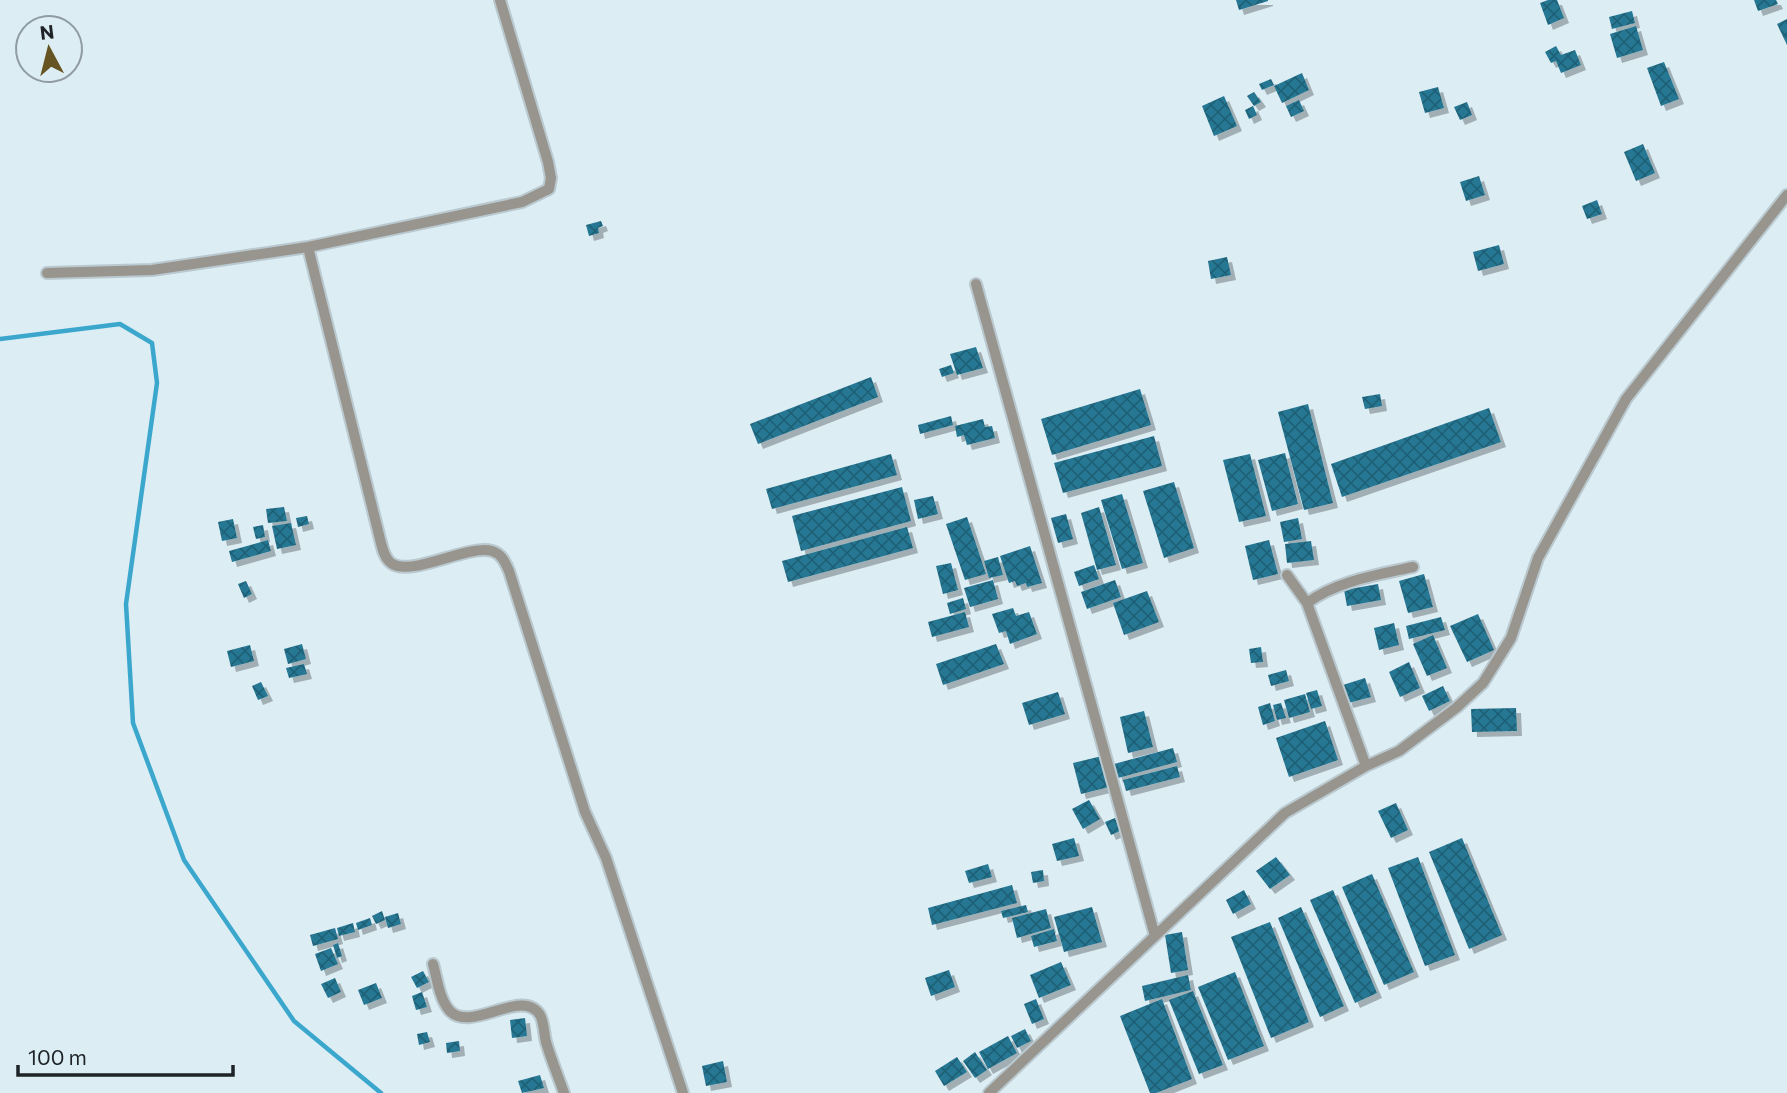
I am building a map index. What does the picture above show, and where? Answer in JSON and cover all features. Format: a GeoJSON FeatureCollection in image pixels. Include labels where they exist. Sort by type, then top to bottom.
{"type":"FeatureCollection","features":[{"type":"Feature","properties":{"kind":"street"},"geometry":{"type":"LineString","coordinates":[[47,273],[152,270],[308,247],[522,202],[549,189],[551,178],[548,162],[499,0]]}},
{"type":"Feature","properties":{"kind":"street"},"geometry":{"type":"LineString","coordinates":[[989,1093],[1285,813],[1366,766],[1399,751],[1456,708],[1483,683],[1511,638],[1538,558],[1626,399],[1787,195]]}},
{"type":"Feature","properties":{"kind":"street"},"geometry":{"type":"LineString","coordinates":[[308,247],[386,557],[393,565],[407,567],[479,551],[492,551],[503,557],[585,812],[606,859],[683,1093]]}},
{"type":"Feature","properties":{"kind":"street"},"geometry":{"type":"LineString","coordinates":[[976,284],[1155,936]]}},
{"type":"Feature","properties":{"kind":"street"},"geometry":{"type":"LineString","coordinates":[[1307,603],[1322,592],[1413,567]]}},
{"type":"Feature","properties":{"kind":"street"},"geometry":{"type":"LineString","coordinates":[[1287,575],[1307,603],[1366,766]]}},
{"type":"Feature","properties":{"kind":"street"},"geometry":{"type":"LineString","coordinates":[[433,964],[443,1001],[458,1017],[478,1016],[524,1005],[540,1015],[547,1045],[564,1093]]}},
{"type":"Feature","properties":{"kind":"building"},"geometry":{"type":"Polygon","coordinates":[[[1236,0],[1268,0],[1268,1],[1239,10],[1236,0]]]}},
{"type":"Feature","properties":{"kind":"building"},"geometry":{"type":"Polygon","coordinates":[[[1557,0],[1564,18],[1548,25],[1540,3],[1557,0]]]}},
{"type":"Feature","properties":{"kind":"building"},"geometry":{"type":"Polygon","coordinates":[[[1754,0],[1776,0],[1778,4],[1758,11],[1754,0]]]}},
{"type":"Feature","properties":{"kind":"building"},"geometry":{"type":"Polygon","coordinates":[[[1632,11],[1635,23],[1612,29],[1609,17],[1632,11]]]}},
{"type":"Feature","properties":{"kind":"building"},"geometry":{"type":"Polygon","coordinates":[[[1787,19],[1787,45],[1777,24],[1787,19]]]}},
{"type":"Feature","properties":{"kind":"building"},"geometry":{"type":"Polygon","coordinates":[[[1636,26],[1643,50],[1617,58],[1610,34],[1636,26]]]}},
{"type":"Feature","properties":{"kind":"building"},"geometry":{"type":"Polygon","coordinates":[[[1556,46],[1561,55],[1575,50],[1581,65],[1561,73],[1556,61],[1551,63],[1545,52],[1556,46]]]}},
{"type":"Feature","properties":{"kind":"building"},"geometry":{"type":"Polygon","coordinates":[[[1664,62],[1679,99],[1661,106],[1647,68],[1664,62]]]}},
{"type":"Feature","properties":{"kind":"building"},"geometry":{"type":"Polygon","coordinates":[[[1302,73],[1309,90],[1282,103],[1274,86],[1302,73]]]}},
{"type":"Feature","properties":{"kind":"building"},"geometry":{"type":"Polygon","coordinates":[[[1271,79],[1274,85],[1262,90],[1259,84],[1271,79]]]}},
{"type":"Feature","properties":{"kind":"building"},"geometry":{"type":"Polygon","coordinates":[[[1438,87],[1444,108],[1425,113],[1419,92],[1438,87]]]}},
{"type":"Feature","properties":{"kind":"building"},"geometry":{"type":"Polygon","coordinates":[[[1254,92],[1261,102],[1254,106],[1247,96],[1254,92]]]}},
{"type":"Feature","properties":{"kind":"building"},"geometry":{"type":"Polygon","coordinates":[[[1224,96],[1237,126],[1214,136],[1202,106],[1224,96]]]}},
{"type":"Feature","properties":{"kind":"building"},"geometry":{"type":"Polygon","coordinates":[[[1299,100],[1304,111],[1291,117],[1286,106],[1299,100]]]}},
{"type":"Feature","properties":{"kind":"building"},"geometry":{"type":"Polygon","coordinates":[[[1467,102],[1472,115],[1460,120],[1454,107],[1467,102]]]}},
{"type":"Feature","properties":{"kind":"building"},"geometry":{"type":"Polygon","coordinates":[[[1253,106],[1257,115],[1249,119],[1245,110],[1253,106]]]}},
{"type":"Feature","properties":{"kind":"building"},"geometry":{"type":"Polygon","coordinates":[[[1643,144],[1655,173],[1636,181],[1624,152],[1643,144]]]}},
{"type":"Feature","properties":{"kind":"building"},"geometry":{"type":"Polygon","coordinates":[[[1479,176],[1485,195],[1466,201],[1460,182],[1479,176]]]}},
{"type":"Feature","properties":{"kind":"building"},"geometry":{"type":"Polygon","coordinates":[[[1597,200],[1602,214],[1587,219],[1582,206],[1597,200]]]}},
{"type":"Feature","properties":{"kind":"building"},"geometry":{"type":"Polygon","coordinates":[[[601,221],[603,226],[598,228],[599,233],[589,236],[586,225],[601,221]]]}},
{"type":"Feature","properties":{"kind":"building"},"geometry":{"type":"Polygon","coordinates":[[[1499,245],[1504,264],[1478,271],[1473,252],[1499,245]]]}},
{"type":"Feature","properties":{"kind":"building"},"geometry":{"type":"Polygon","coordinates":[[[1227,257],[1231,275],[1211,279],[1208,261],[1227,257]]]}},
{"type":"Feature","properties":{"kind":"building"},"geometry":{"type":"Polygon","coordinates":[[[976,347],[983,368],[957,375],[950,354],[976,347]]]}},
{"type":"Feature","properties":{"kind":"building"},"geometry":{"type":"Polygon","coordinates":[[[951,365],[954,373],[942,377],[939,369],[951,365]]]}},
{"type":"Feature","properties":{"kind":"building"},"geometry":{"type":"Polygon","coordinates":[[[871,377],[878,397],[758,444],[750,424],[871,377]]]}},
{"type":"Feature","properties":{"kind":"building"},"geometry":{"type":"Polygon","coordinates":[[[1140,389],[1151,425],[1052,455],[1041,419],[1140,389]]]}},
{"type":"Feature","properties":{"kind":"building"},"geometry":{"type":"Polygon","coordinates":[[[1380,394],[1382,406],[1365,409],[1362,397],[1380,394]]]}},
{"type":"Feature","properties":{"kind":"building"},"geometry":{"type":"Polygon","coordinates":[[[1308,404],[1333,503],[1304,510],[1278,412],[1308,404]]]}},
{"type":"Feature","properties":{"kind":"building"},"geometry":{"type":"Polygon","coordinates":[[[1489,408],[1501,442],[1342,497],[1331,464],[1489,408]]]}},
{"type":"Feature","properties":{"kind":"building"},"geometry":{"type":"Polygon","coordinates":[[[951,416],[953,425],[920,434],[918,425],[951,416]]]}},
{"type":"Feature","properties":{"kind":"building"},"geometry":{"type":"Polygon","coordinates":[[[983,419],[985,427],[992,426],[995,438],[967,445],[964,435],[957,437],[955,426],[983,419]]]}},
{"type":"Feature","properties":{"kind":"building"},"geometry":{"type":"Polygon","coordinates":[[[1154,436],[1162,466],[1063,493],[1054,463],[1154,436]]]}},
{"type":"Feature","properties":{"kind":"building"},"geometry":{"type":"Polygon","coordinates":[[[1285,453],[1298,504],[1272,511],[1258,460],[1285,453]]]}},
{"type":"Feature","properties":{"kind":"building"},"geometry":{"type":"Polygon","coordinates":[[[891,454],[897,475],[772,509],[766,489],[891,454]]]}},
{"type":"Feature","properties":{"kind":"building"},"geometry":{"type":"Polygon","coordinates":[[[1250,454],[1266,516],[1239,522],[1223,460],[1250,454]]]}},
{"type":"Feature","properties":{"kind":"building"},"geometry":{"type":"Polygon","coordinates":[[[1174,482],[1194,548],[1164,558],[1143,491],[1174,482]]]}},
{"type":"Feature","properties":{"kind":"building"},"geometry":{"type":"Polygon","coordinates":[[[902,487],[911,521],[801,551],[792,516],[902,487]]]}},
{"type":"Feature","properties":{"kind":"building"},"geometry":{"type":"Polygon","coordinates":[[[1122,494],[1143,563],[1122,569],[1101,500],[1122,494]]]}},
{"type":"Feature","properties":{"kind":"building"},"geometry":{"type":"Polygon","coordinates":[[[933,496],[938,514],[918,519],[914,500],[933,496]]]}},
{"type":"Feature","properties":{"kind":"building"},"geometry":{"type":"Polygon","coordinates":[[[284,507],[287,521],[268,523],[266,509],[284,507]]]}},
{"type":"Feature","properties":{"kind":"building"},"geometry":{"type":"Polygon","coordinates":[[[1099,507],[1116,565],[1097,570],[1081,513],[1099,507]]]}},
{"type":"Feature","properties":{"kind":"building"},"geometry":{"type":"Polygon","coordinates":[[[1066,514],[1073,539],[1058,543],[1051,518],[1066,514]]]}},
{"type":"Feature","properties":{"kind":"building"},"geometry":{"type":"Polygon","coordinates":[[[307,516],[309,524],[298,527],[296,518],[307,516]]]}},
{"type":"Feature","properties":{"kind":"building"},"geometry":{"type":"Polygon","coordinates":[[[967,517],[986,574],[965,580],[946,524],[967,517]]]}},
{"type":"Feature","properties":{"kind":"building"},"geometry":{"type":"Polygon","coordinates":[[[1298,518],[1302,539],[1284,542],[1280,522],[1298,518]]]}},
{"type":"Feature","properties":{"kind":"building"},"geometry":{"type":"Polygon","coordinates":[[[233,519],[237,538],[222,541],[218,522],[233,519]]]}},
{"type":"Feature","properties":{"kind":"building"},"geometry":{"type":"Polygon","coordinates":[[[291,523],[296,545],[277,549],[272,526],[291,523]]]}},
{"type":"Feature","properties":{"kind":"building"},"geometry":{"type":"Polygon","coordinates":[[[263,525],[265,537],[256,539],[253,527],[263,525]]]}},
{"type":"Feature","properties":{"kind":"building"},"geometry":{"type":"Polygon","coordinates":[[[907,527],[913,548],[788,582],[782,561],[907,527]]]}},
{"type":"Feature","properties":{"kind":"building"},"geometry":{"type":"Polygon","coordinates":[[[268,540],[271,551],[232,562],[229,551],[268,540]]]}},
{"type":"Feature","properties":{"kind":"building"},"geometry":{"type":"Polygon","coordinates":[[[1269,540],[1278,574],[1253,580],[1245,546],[1269,540]]]}},
{"type":"Feature","properties":{"kind":"building"},"geometry":{"type":"Polygon","coordinates":[[[1311,541],[1314,560],[1287,563],[1285,544],[1311,541]]]}},
{"type":"Feature","properties":{"kind":"building"},"geometry":{"type":"Polygon","coordinates":[[[1030,546],[1042,583],[1027,587],[1026,583],[1017,586],[1015,581],[1009,583],[1000,556],[1030,546]]]}},
{"type":"Feature","properties":{"kind":"building"},"geometry":{"type":"Polygon","coordinates":[[[998,557],[1003,575],[989,578],[984,561],[998,557]]]}},
{"type":"Feature","properties":{"kind":"building"},"geometry":{"type":"Polygon","coordinates":[[[951,563],[958,590],[943,594],[936,566],[951,563]]]}},
{"type":"Feature","properties":{"kind":"building"},"geometry":{"type":"Polygon","coordinates":[[[1094,565],[1099,579],[1079,586],[1074,572],[1094,565]]]}},
{"type":"Feature","properties":{"kind":"building"},"geometry":{"type":"Polygon","coordinates":[[[1424,574],[1433,607],[1408,613],[1399,581],[1424,574]]]}},
{"type":"Feature","properties":{"kind":"building"},"geometry":{"type":"Polygon","coordinates":[[[993,580],[998,599],[970,607],[964,588],[993,580]]]}},
{"type":"Feature","properties":{"kind":"building"},"geometry":{"type":"Polygon","coordinates":[[[1115,580],[1121,597],[1087,609],[1081,592],[1115,580]]]}},
{"type":"Feature","properties":{"kind":"building"},"geometry":{"type":"Polygon","coordinates":[[[246,581],[252,594],[244,598],[238,584],[246,581]]]}},
{"type":"Feature","properties":{"kind":"building"},"geometry":{"type":"Polygon","coordinates":[[[1378,584],[1381,600],[1347,606],[1344,590],[1378,584]]]}},
{"type":"Feature","properties":{"kind":"building"},"geometry":{"type":"Polygon","coordinates":[[[1147,591],[1159,622],[1124,635],[1113,603],[1147,591]]]}},
{"type":"Feature","properties":{"kind":"building"},"geometry":{"type":"Polygon","coordinates":[[[963,598],[966,609],[950,614],[947,603],[963,598]]]}},
{"type":"Feature","properties":{"kind":"building"},"geometry":{"type":"Polygon","coordinates":[[[1013,608],[1016,616],[1029,612],[1037,634],[1010,644],[1006,631],[999,633],[992,614],[1013,608]]]}},
{"type":"Feature","properties":{"kind":"building"},"geometry":{"type":"Polygon","coordinates":[[[965,612],[969,627],[932,637],[928,622],[965,612]]]}},
{"type":"Feature","properties":{"kind":"building"},"geometry":{"type":"Polygon","coordinates":[[[1478,614],[1494,650],[1467,662],[1450,626],[1478,614]]]}},
{"type":"Feature","properties":{"kind":"building"},"geometry":{"type":"Polygon","coordinates":[[[1441,617],[1445,630],[1409,639],[1406,626],[1441,617]]]}},
{"type":"Feature","properties":{"kind":"building"},"geometry":{"type":"Polygon","coordinates":[[[1394,623],[1399,645],[1379,650],[1374,628],[1394,623]]]}},
{"type":"Feature","properties":{"kind":"building"},"geometry":{"type":"Polygon","coordinates":[[[1433,635],[1447,668],[1427,676],[1413,644],[1433,635]]]}},
{"type":"Feature","properties":{"kind":"building"},"geometry":{"type":"Polygon","coordinates":[[[302,644],[306,659],[288,664],[284,649],[302,644]]]}},
{"type":"Feature","properties":{"kind":"building"},"geometry":{"type":"Polygon","coordinates":[[[996,644],[1004,664],[943,685],[936,664],[996,644]]]}},
{"type":"Feature","properties":{"kind":"building"},"geometry":{"type":"Polygon","coordinates":[[[250,645],[254,661],[231,667],[227,651],[250,645]]]}},
{"type":"Feature","properties":{"kind":"building"},"geometry":{"type":"Polygon","coordinates":[[[1261,647],[1263,662],[1251,663],[1249,649],[1261,647]]]}},
{"type":"Feature","properties":{"kind":"building"},"geometry":{"type":"Polygon","coordinates":[[[1409,662],[1420,688],[1400,697],[1389,672],[1409,662]]]}},
{"type":"Feature","properties":{"kind":"building"},"geometry":{"type":"Polygon","coordinates":[[[304,664],[307,674],[289,678],[286,668],[304,664]]]}},
{"type":"Feature","properties":{"kind":"building"},"geometry":{"type":"Polygon","coordinates":[[[1286,670],[1289,681],[1271,686],[1268,675],[1286,670]]]}},
{"type":"Feature","properties":{"kind":"building"},"geometry":{"type":"Polygon","coordinates":[[[1365,678],[1371,697],[1348,703],[1343,685],[1365,678]]]}},
{"type":"Feature","properties":{"kind":"building"},"geometry":{"type":"Polygon","coordinates":[[[261,682],[268,696],[258,700],[252,686],[261,682]]]}},
{"type":"Feature","properties":{"kind":"building"},"geometry":{"type":"Polygon","coordinates":[[[1443,686],[1450,701],[1429,711],[1422,696],[1443,686]]]}},
{"type":"Feature","properties":{"kind":"building"},"geometry":{"type":"Polygon","coordinates":[[[1317,690],[1322,706],[1311,709],[1306,693],[1317,690]]]}},
{"type":"Feature","properties":{"kind":"building"},"geometry":{"type":"Polygon","coordinates":[[[1058,692],[1065,714],[1029,725],[1022,703],[1058,692]]]}},
{"type":"Feature","properties":{"kind":"building"},"geometry":{"type":"Polygon","coordinates":[[[1305,694],[1310,712],[1289,718],[1284,700],[1305,694]]]}},
{"type":"Feature","properties":{"kind":"building"},"geometry":{"type":"Polygon","coordinates":[[[1270,703],[1275,721],[1263,725],[1258,707],[1270,703]]]}},
{"type":"Feature","properties":{"kind":"building"},"geometry":{"type":"Polygon","coordinates":[[[1281,703],[1286,718],[1277,720],[1273,705],[1281,703]]]}},
{"type":"Feature","properties":{"kind":"building"},"geometry":{"type":"Polygon","coordinates":[[[1516,708],[1517,731],[1472,732],[1471,709],[1516,708]]]}},
{"type":"Feature","properties":{"kind":"building"},"geometry":{"type":"Polygon","coordinates":[[[1144,711],[1153,747],[1128,753],[1120,717],[1144,711]]]}},
{"type":"Feature","properties":{"kind":"building"},"geometry":{"type":"Polygon","coordinates":[[[1325,721],[1338,760],[1289,777],[1276,738],[1325,721]]]}},
{"type":"Feature","properties":{"kind":"building"},"geometry":{"type":"Polygon","coordinates":[[[1173,748],[1177,762],[1118,778],[1114,764],[1173,748]]]}},
{"type":"Feature","properties":{"kind":"building"},"geometry":{"type":"Polygon","coordinates":[[[1102,756],[1109,787],[1081,794],[1073,763],[1102,756]]]}},
{"type":"Feature","properties":{"kind":"building"},"geometry":{"type":"Polygon","coordinates":[[[1177,766],[1180,777],[1126,791],[1123,780],[1177,766]]]}},
{"type":"Feature","properties":{"kind":"building"},"geometry":{"type":"Polygon","coordinates":[[[1089,800],[1100,819],[1083,829],[1072,809],[1089,800]]]}},
{"type":"Feature","properties":{"kind":"building"},"geometry":{"type":"Polygon","coordinates":[[[1396,803],[1408,830],[1391,838],[1378,811],[1396,803]]]}},
{"type":"Feature","properties":{"kind":"building"},"geometry":{"type":"Polygon","coordinates":[[[1115,818],[1120,831],[1111,835],[1105,822],[1115,818]]]}},
{"type":"Feature","properties":{"kind":"building"},"geometry":{"type":"Polygon","coordinates":[[[1074,838],[1079,856],[1057,861],[1052,844],[1074,838]]]}},
{"type":"Feature","properties":{"kind":"building"},"geometry":{"type":"Polygon","coordinates":[[[1462,838],[1502,935],[1469,949],[1429,852],[1462,838]]]}},
{"type":"Feature","properties":{"kind":"building"},"geometry":{"type":"Polygon","coordinates":[[[1276,857],[1290,875],[1270,889],[1256,871],[1276,857]]]}},
{"type":"Feature","properties":{"kind":"building"},"geometry":{"type":"Polygon","coordinates":[[[1418,857],[1455,955],[1425,966],[1388,868],[1418,857]]]}},
{"type":"Feature","properties":{"kind":"building"},"geometry":{"type":"Polygon","coordinates":[[[988,864],[992,877],[969,883],[965,871],[988,864]]]}},
{"type":"Feature","properties":{"kind":"building"},"geometry":{"type":"Polygon","coordinates":[[[1043,870],[1044,881],[1033,883],[1031,872],[1043,870]]]}},
{"type":"Feature","properties":{"kind":"building"},"geometry":{"type":"Polygon","coordinates":[[[1372,874],[1414,972],[1384,985],[1342,887],[1372,874]]]}},
{"type":"Feature","properties":{"kind":"building"},"geometry":{"type":"Polygon","coordinates":[[[1012,885],[1017,903],[932,925],[928,908],[1012,885]]]}},
{"type":"Feature","properties":{"kind":"building"},"geometry":{"type":"Polygon","coordinates":[[[1244,890],[1251,904],[1233,914],[1226,900],[1244,890]]]}},
{"type":"Feature","properties":{"kind":"building"},"geometry":{"type":"Polygon","coordinates":[[[1333,890],[1377,993],[1355,1003],[1310,900],[1333,890]]]}},
{"type":"Feature","properties":{"kind":"building"},"geometry":{"type":"Polygon","coordinates":[[[1026,905],[1028,912],[1003,918],[1001,911],[1026,905]]]}},
{"type":"Feature","properties":{"kind":"building"},"geometry":{"type":"Polygon","coordinates":[[[1092,907],[1102,942],[1064,952],[1054,917],[1092,907]]]}},
{"type":"Feature","properties":{"kind":"building"},"geometry":{"type":"Polygon","coordinates":[[[1301,907],[1344,1006],[1320,1017],[1278,918],[1301,907]]]}},
{"type":"Feature","properties":{"kind":"building"},"geometry":{"type":"Polygon","coordinates":[[[1046,909],[1051,928],[1017,938],[1012,918],[1046,909]]]}},
{"type":"Feature","properties":{"kind":"building"},"geometry":{"type":"Polygon","coordinates":[[[382,911],[385,920],[376,924],[372,916],[382,911]]]}},
{"type":"Feature","properties":{"kind":"building"},"geometry":{"type":"Polygon","coordinates":[[[398,913],[401,924],[388,928],[385,917],[398,913]]]}},
{"type":"Feature","properties":{"kind":"building"},"geometry":{"type":"Polygon","coordinates":[[[370,918],[372,925],[358,930],[356,923],[370,918]]]}},
{"type":"Feature","properties":{"kind":"building"},"geometry":{"type":"Polygon","coordinates":[[[1270,922],[1309,1022],[1271,1038],[1231,937],[1270,922]]]}},
{"type":"Feature","properties":{"kind":"building"},"geometry":{"type":"Polygon","coordinates":[[[353,923],[355,932],[339,936],[337,928],[353,923]]]}},
{"type":"Feature","properties":{"kind":"building"},"geometry":{"type":"Polygon","coordinates":[[[335,928],[338,939],[313,946],[310,935],[335,928]]]}},
{"type":"Feature","properties":{"kind":"building"},"geometry":{"type":"Polygon","coordinates":[[[1054,929],[1057,941],[1034,947],[1031,936],[1054,929]]]}},
{"type":"Feature","properties":{"kind":"building"},"geometry":{"type":"Polygon","coordinates":[[[1182,932],[1188,970],[1171,973],[1165,935],[1182,932]]]}},
{"type":"Feature","properties":{"kind":"building"},"geometry":{"type":"Polygon","coordinates":[[[338,943],[342,956],[337,958],[333,945],[338,943]]]}},
{"type":"Feature","properties":{"kind":"building"},"geometry":{"type":"Polygon","coordinates":[[[331,948],[338,964],[321,971],[315,954],[331,948]]]}},
{"type":"Feature","properties":{"kind":"building"},"geometry":{"type":"Polygon","coordinates":[[[1061,962],[1071,985],[1039,998],[1030,975],[1061,962]]]}},
{"type":"Feature","properties":{"kind":"building"},"geometry":{"type":"Polygon","coordinates":[[[949,970],[955,987],[931,996],[925,978],[949,970]]]}},
{"type":"Feature","properties":{"kind":"building"},"geometry":{"type":"Polygon","coordinates":[[[423,971],[429,982],[417,988],[411,977],[423,971]]]}},
{"type":"Feature","properties":{"kind":"building"},"geometry":{"type":"Polygon","coordinates":[[[1235,972],[1264,1046],[1228,1060],[1198,987],[1235,972]]]}},
{"type":"Feature","properties":{"kind":"building"},"geometry":{"type":"Polygon","coordinates":[[[1188,975],[1191,990],[1145,1001],[1142,986],[1188,975]]]}},
{"type":"Feature","properties":{"kind":"building"},"geometry":{"type":"Polygon","coordinates":[[[335,978],[341,992],[328,998],[321,984],[335,978]]]}},
{"type":"Feature","properties":{"kind":"building"},"geometry":{"type":"Polygon","coordinates":[[[376,983],[382,998],[364,1005],[358,990],[376,983]]]}},
{"type":"Feature","properties":{"kind":"building"},"geometry":{"type":"Polygon","coordinates":[[[1193,991],[1223,1065],[1199,1074],[1169,1000],[1193,991]]]}},
{"type":"Feature","properties":{"kind":"building"},"geometry":{"type":"Polygon","coordinates":[[[422,992],[427,1007],[416,1010],[412,996],[422,992]]]}},
{"type":"Feature","properties":{"kind":"building"},"geometry":{"type":"Polygon","coordinates":[[[1036,999],[1044,1019],[1032,1024],[1024,1004],[1036,999]]]}},
{"type":"Feature","properties":{"kind":"building"},"geometry":{"type":"Polygon","coordinates":[[[1162,999],[1192,1079],[1150,1093],[1120,1016],[1162,999]]]}},
{"type":"Feature","properties":{"kind":"building"},"geometry":{"type":"Polygon","coordinates":[[[525,1018],[527,1036],[512,1038],[510,1020],[525,1018]]]}},
{"type":"Feature","properties":{"kind":"building"},"geometry":{"type":"Polygon","coordinates":[[[1025,1029],[1031,1041],[1017,1048],[1011,1036],[1025,1029]]]}},
{"type":"Feature","properties":{"kind":"building"},"geometry":{"type":"Polygon","coordinates":[[[427,1032],[430,1042],[419,1045],[417,1034],[427,1032]]]}},
{"type":"Feature","properties":{"kind":"building"},"geometry":{"type":"Polygon","coordinates":[[[1008,1036],[1017,1053],[988,1069],[979,1052],[1008,1036]]]}},
{"type":"Feature","properties":{"kind":"building"},"geometry":{"type":"Polygon","coordinates":[[[459,1041],[460,1051],[447,1053],[446,1043],[459,1041]]]}},
{"type":"Feature","properties":{"kind":"building"},"geometry":{"type":"Polygon","coordinates":[[[975,1052],[987,1070],[975,1078],[963,1061],[975,1052]]]}},
{"type":"Feature","properties":{"kind":"building"},"geometry":{"type":"Polygon","coordinates":[[[957,1057],[967,1072],[944,1086],[935,1071],[957,1057]]]}},
{"type":"Feature","properties":{"kind":"building"},"geometry":{"type":"Polygon","coordinates":[[[723,1061],[727,1082],[706,1086],[702,1066],[723,1061]]]}},
{"type":"Feature","properties":{"kind":"building"},"geometry":{"type":"Polygon","coordinates":[[[540,1075],[544,1088],[522,1093],[518,1081],[540,1075]]]}},
{"type":"Feature","properties":{"kind":"waterway"},"geometry":{"type":"LineString","coordinates":[[0,339],[120,324],[152,343],[157,383],[126,604],[133,723],[184,860],[294,1021],[381,1093]]}}]}
